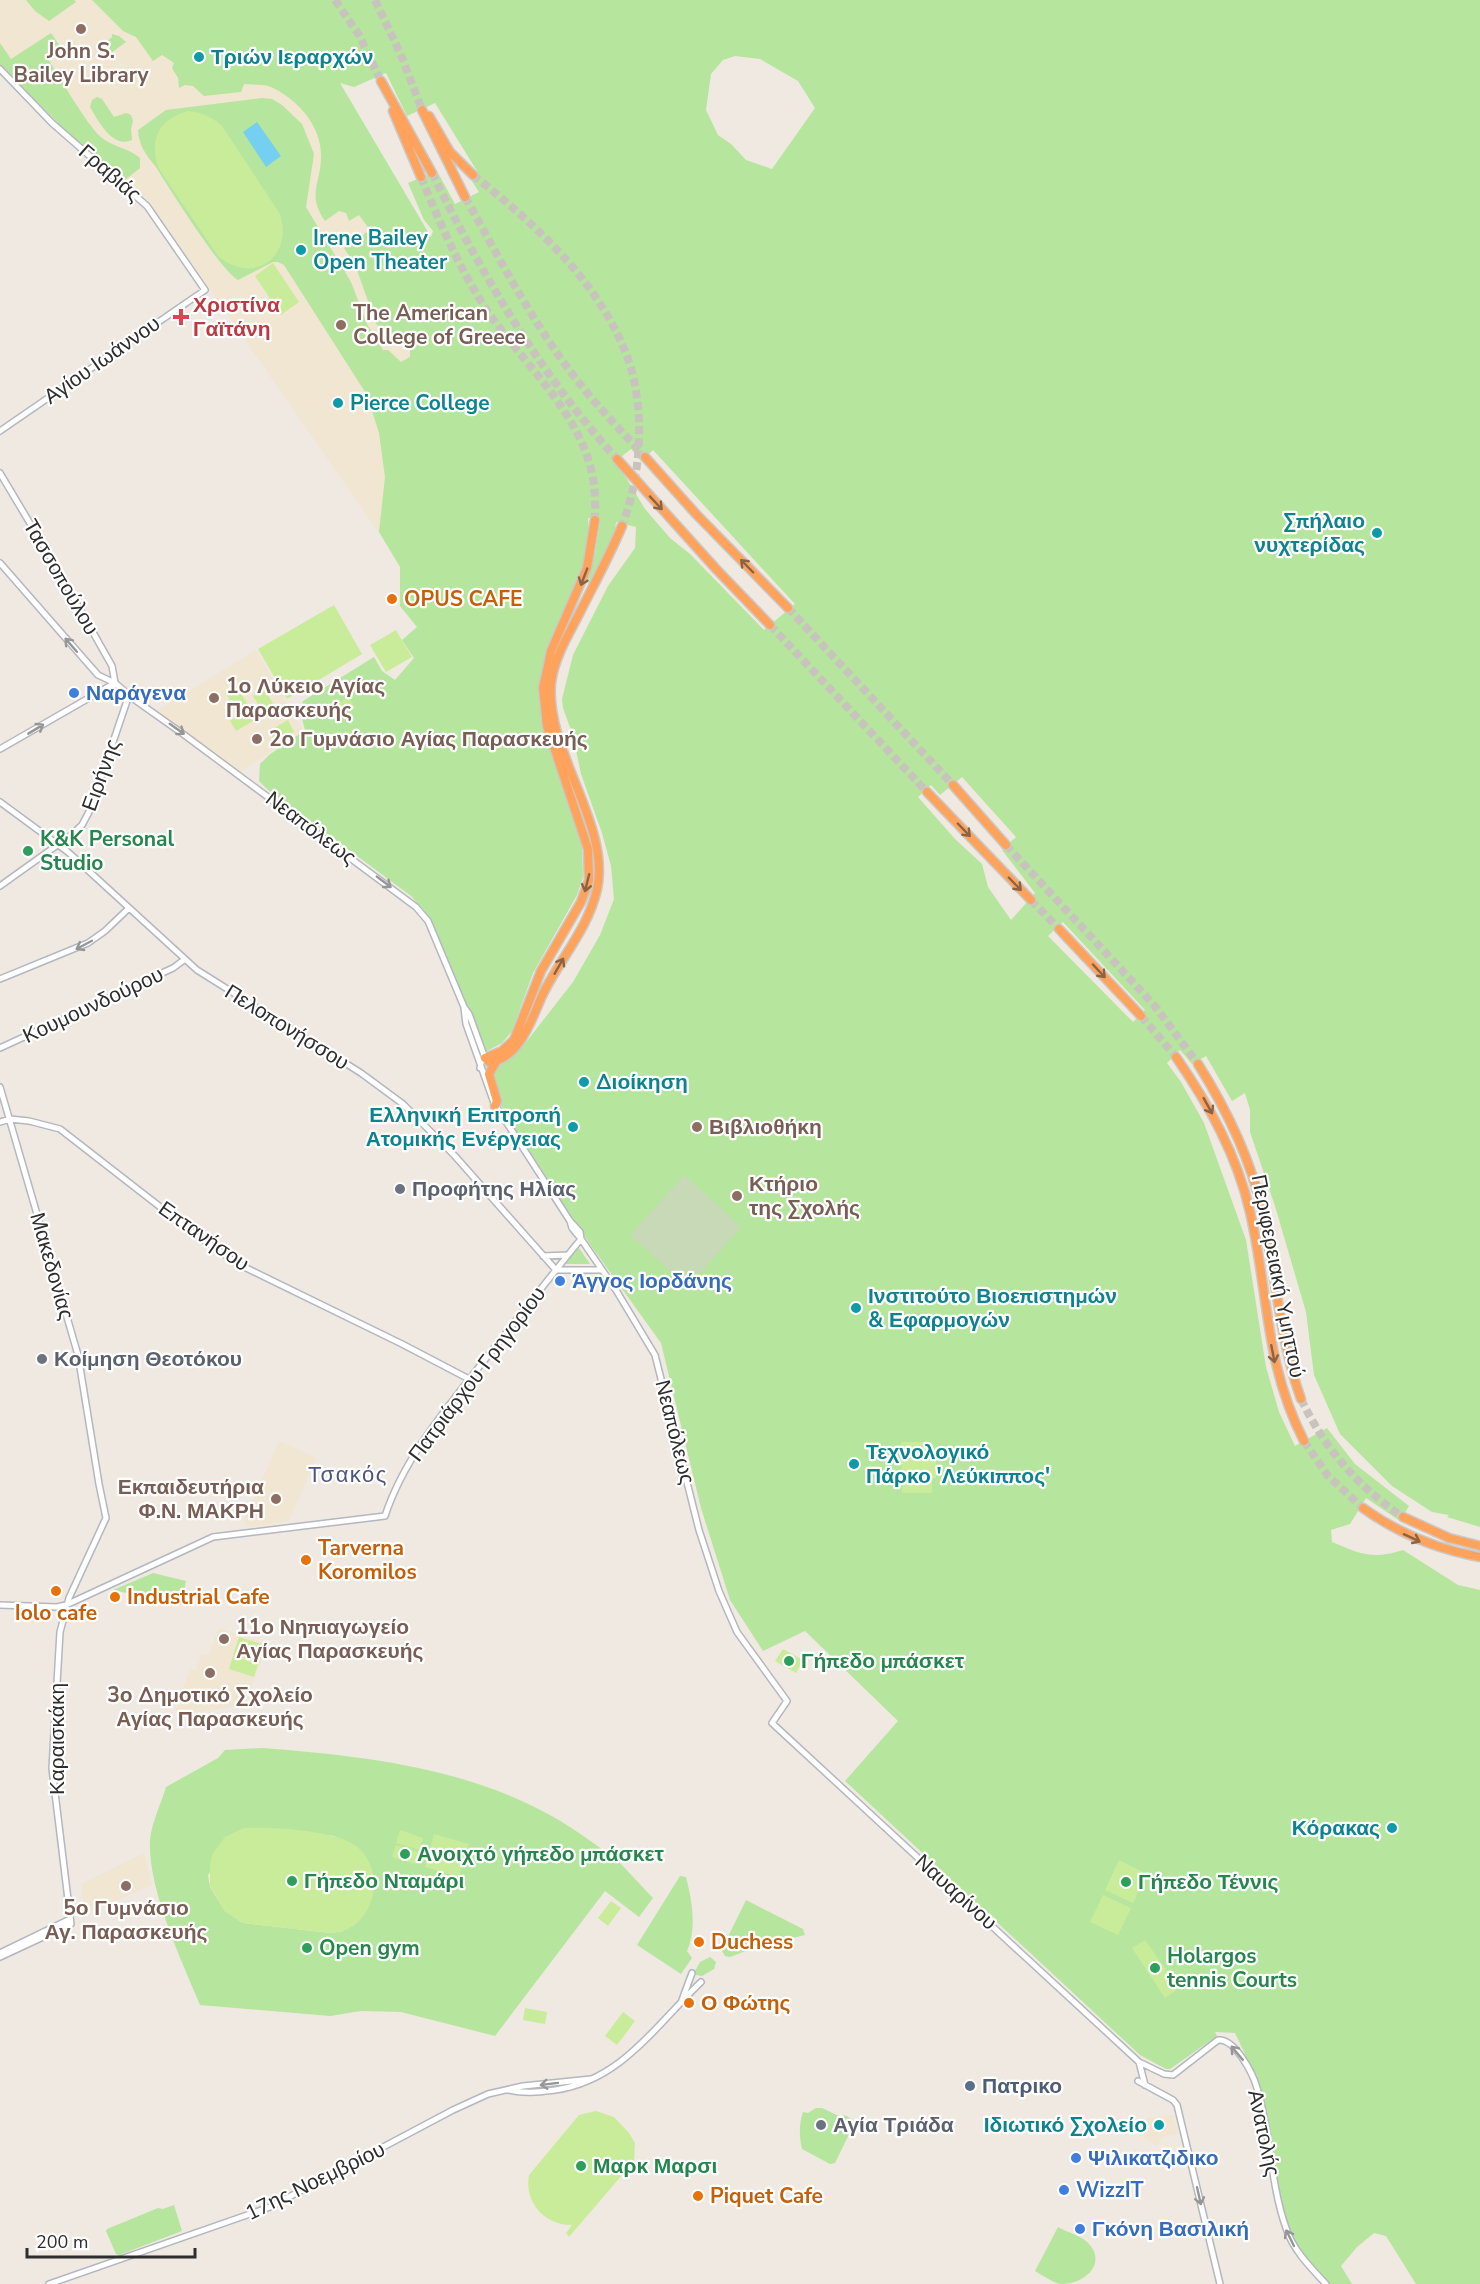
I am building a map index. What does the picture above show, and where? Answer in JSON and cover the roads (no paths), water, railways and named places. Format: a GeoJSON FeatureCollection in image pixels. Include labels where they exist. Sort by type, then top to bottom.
{"type":"FeatureCollection","features":[{"type":"Feature","properties":{"kind":"highway"},"geometry":{"type":"LineString","coordinates":[[381,81],[432,173]]}},
{"type":"Feature","properties":{"kind":"highway"},"geometry":{"type":"LineString","coordinates":[[388,95],[398,127],[421,177]]}},
{"type":"Feature","properties":{"kind":"highway"},"geometry":{"type":"LineString","coordinates":[[465,197],[422,110],[434,123],[450,152],[473,175]]}},
{"type":"Feature","properties":{"kind":"highway"},"geometry":{"type":"LineString","coordinates":[[645,457],[788,608]]}},
{"type":"Feature","properties":{"kind":"highway"},"geometry":{"type":"LineString","coordinates":[[617,459],[770,625]]}},
{"type":"Feature","properties":{"kind":"highway"},"geometry":{"type":"LineString","coordinates":[[485,1058],[505,1049],[514,1041],[541,970],[581,902],[589,880],[588,849],[548,730],[543,695],[545,672],[551,651],[587,568],[594,520]]}},
{"type":"Feature","properties":{"kind":"highway"},"geometry":{"type":"LineString","coordinates":[[495,1106],[497,1101],[489,1074],[497,1060],[518,1045],[545,990],[584,923],[597,886],[598,864],[594,840],[555,725],[551,686],[553,671],[561,649],[622,526]]}},
{"type":"Feature","properties":{"kind":"highway"},"geometry":{"type":"LineString","coordinates":[[953,784],[1006,845]]}},
{"type":"Feature","properties":{"kind":"highway"},"geometry":{"type":"LineString","coordinates":[[927,792],[1030,900]]}},
{"type":"Feature","properties":{"kind":"highway"},"geometry":{"type":"LineString","coordinates":[[1059,929],[1141,1016]]}},
{"type":"Feature","properties":{"kind":"highway","name":"Περιφερειακή Υμηττού"},"geometry":{"type":"LineString","coordinates":[[1176,1057],[1208,1106],[1240,1175],[1251,1215],[1276,1369],[1286,1402],[1304,1441]]}},
{"type":"Feature","properties":{"kind":"highway"},"geometry":{"type":"LineString","coordinates":[[485,1058],[488,1061],[497,1060]]}},
{"type":"Feature","properties":{"kind":"highway","name":"Περιφερειακή Υμηττού"},"geometry":{"type":"LineString","coordinates":[[1198,1064],[1236,1132],[1257,1189],[1284,1340],[1301,1399]]}},
{"type":"Feature","properties":{"kind":"highway"},"geometry":{"type":"LineString","coordinates":[[1363,1508],[1411,1538],[1443,1550],[1480,1557]]}},
{"type":"Feature","properties":{"kind":"highway"},"geometry":{"type":"LineString","coordinates":[[1403,1517],[1449,1538],[1480,1546]]}},
{"type":"Feature","properties":{"kind":"street","name":"Γραβιάς"},"geometry":{"type":"LineString","coordinates":[[0,69],[52,123],[147,206],[205,290]]}},
{"type":"Feature","properties":{"kind":"street","name":"Αγίου Ιωάννου"},"geometry":{"type":"LineString","coordinates":[[0,431],[205,290]]}},
{"type":"Feature","properties":{"kind":"street","name":"Τασσοπούλου"},"geometry":{"type":"LineString","coordinates":[[0,473],[60,572],[112,666],[115,683]]}},
{"type":"Feature","properties":{"kind":"street","name":"Νεαπόλεως"},"geometry":{"type":"LineString","coordinates":[[0,563],[98,675],[115,683],[416,907],[428,921],[464,1007],[464,1016],[480,1068],[495,1106],[570,1221],[572,1228],[637,1323],[658,1362],[701,1537],[719,1591],[741,1638],[787,1701],[772,1723]]}},
{"type":"Feature","properties":{"kind":"street"},"geometry":{"type":"LineString","coordinates":[[0,749],[115,683]]}},
{"type":"Feature","properties":{"kind":"street","name":"Ειρήνης"},"geometry":{"type":"LineString","coordinates":[[0,886],[82,825],[90,810],[129,695]]}},
{"type":"Feature","properties":{"kind":"street","name":"Πελοπονήσσου"},"geometry":{"type":"LineString","coordinates":[[0,802],[58,844],[184,960],[226,990],[361,1073],[403,1104],[454,1155],[556,1270]]}},
{"type":"Feature","properties":{"kind":"street"},"geometry":{"type":"LineString","coordinates":[[0,980],[88,943],[105,931],[129,908]]}},
{"type":"Feature","properties":{"kind":"street","name":"Κουμουνδούρου"},"geometry":{"type":"LineString","coordinates":[[0,1048],[173,968],[184,960]]}},
{"type":"Feature","properties":{"kind":"street"},"geometry":{"type":"LineString","coordinates":[[464,1007],[472,1021],[485,1058],[480,1068]]}},
{"type":"Feature","properties":{"kind":"street","name":"Μακεδονίας"},"geometry":{"type":"LineString","coordinates":[[0,1087],[78,1355],[106,1518]]}},
{"type":"Feature","properties":{"kind":"street"},"geometry":{"type":"LineString","coordinates":[[0,1122],[10,1119]]}},
{"type":"Feature","properties":{"kind":"street","name":"Επτανήσου"},"geometry":{"type":"LineString","coordinates":[[10,1119],[60,1129],[238,1264],[469,1379]]}},
{"type":"Feature","properties":{"kind":"street","name":"Πατριάρχου Γρηγορίου"},"geometry":{"type":"LineString","coordinates":[[69,1604],[213,1538],[385,1516],[406,1468],[418,1448],[469,1379],[581,1239]]}},
{"type":"Feature","properties":{"kind":"street"},"geometry":{"type":"LineString","coordinates":[[543,1256],[568,1255]]}},
{"type":"Feature","properties":{"kind":"street"},"geometry":{"type":"LineString","coordinates":[[556,1270],[602,1270]]}},
{"type":"Feature","properties":{"kind":"street","name":"Καραισκάκη"},"geometry":{"type":"LineString","coordinates":[[0,1955],[71,1922],[52,1768],[60,1632],[72,1592],[106,1518]]}},
{"type":"Feature","properties":{"kind":"street"},"geometry":{"type":"LineString","coordinates":[[0,1605],[57,1607],[69,1604]]}},
{"type":"Feature","properties":{"kind":"street","name":"Ναυαρίνου"},"geometry":{"type":"LineString","coordinates":[[772,1723],[1139,2062],[1164,2074],[1173,2075]]}},
{"type":"Feature","properties":{"kind":"street","name":"17ης Νοεμβρίου"},"geometry":{"type":"LineString","coordinates":[[681,2001],[692,1973]]}},
{"type":"Feature","properties":{"kind":"street","name":"17ης Νοεμβρίου"},"geometry":{"type":"LineString","coordinates":[[49,2284],[270,2207],[453,2110],[488,2094],[508,2089],[591,2079],[608,2071],[637,2049],[701,1982]]}},
{"type":"Feature","properties":{"kind":"street","name":"Ανατολής"},"geometry":{"type":"LineString","coordinates":[[1173,2075],[1222,2039],[1235,2049],[1248,2067],[1257,2087],[1279,2206],[1287,2231],[1295,2247],[1326,2284]]}},
{"type":"Feature","properties":{"kind":"street"},"geometry":{"type":"LineString","coordinates":[[1139,2062],[1145,2085]]}},
{"type":"Feature","properties":{"kind":"street"},"geometry":{"type":"LineString","coordinates":[[1138,2081],[1173,2100],[1177,2105],[1220,2284]]}},
{"type":"Feature","properties":{"kind":"water"},"geometry":{"type":"Polygon","coordinates":[[[257,122],[281,156],[266,167],[243,132],[257,122]]]}},
{"type":"Feature","properties":{"kind":"tunnel"},"geometry":{"type":"LineString","coordinates":[[335,0],[359,35],[381,81]]}},
{"type":"Feature","properties":{"kind":"tunnel"},"geometry":{"type":"LineString","coordinates":[[375,0],[401,55],[422,110]]}},
{"type":"Feature","properties":{"kind":"tunnel"},"geometry":{"type":"LineString","coordinates":[[432,173],[492,286],[538,359],[563,394],[617,459]]}},
{"type":"Feature","properties":{"kind":"tunnel"},"geometry":{"type":"LineString","coordinates":[[473,175],[542,234],[563,256],[601,305],[628,359],[637,400],[639,443],[633,486],[622,526]]}},
{"type":"Feature","properties":{"kind":"tunnel"},"geometry":{"type":"LineString","coordinates":[[421,177],[451,245],[476,293],[500,328],[547,387],[575,429],[592,474],[595,492],[595,520]]}},
{"type":"Feature","properties":{"kind":"tunnel"},"geometry":{"type":"LineString","coordinates":[[465,197],[519,293],[563,362],[587,393],[641,452]]}},
{"type":"Feature","properties":{"kind":"tunnel"},"geometry":{"type":"LineString","coordinates":[[788,608],[953,785]]}},
{"type":"Feature","properties":{"kind":"tunnel"},"geometry":{"type":"LineString","coordinates":[[770,625],[927,792]]}},
{"type":"Feature","properties":{"kind":"tunnel"},"geometry":{"type":"LineString","coordinates":[[1006,845],[1154,1005],[1198,1064]]}},
{"type":"Feature","properties":{"kind":"tunnel"},"geometry":{"type":"LineString","coordinates":[[1031,900],[1059,929]]}},
{"type":"Feature","properties":{"kind":"tunnel"},"geometry":{"type":"LineString","coordinates":[[1141,1016],[1176,1057]]}},
{"type":"Feature","properties":{"kind":"tunnel"},"geometry":{"type":"LineString","coordinates":[[1301,1399],[1321,1434],[1344,1465],[1371,1493],[1403,1517]]}},
{"type":"Feature","properties":{"kind":"tunnel"},"geometry":{"type":"LineString","coordinates":[[1304,1441],[1328,1476],[1363,1508]]}},
{"type":"Feature","properties":{"kind":"place","name":"John S. Bailey Library"},"geometry":{"type":"Point","coordinates":[81,29]}},
{"type":"Feature","properties":{"kind":"place","name":"Τριών Ιεραρχών"},"geometry":{"type":"Point","coordinates":[199,57]}},
{"type":"Feature","properties":{"kind":"place","name":"Irene Bailey Open Theater"},"geometry":{"type":"Point","coordinates":[301,250]}},
{"type":"Feature","properties":{"kind":"place","name":"Χριστίνα Γαϊτάνη"},"geometry":{"type":"Point","coordinates":[181,317]}},
{"type":"Feature","properties":{"kind":"place","name":"The American College of Greece"},"geometry":{"type":"Point","coordinates":[341,325]}},
{"type":"Feature","properties":{"kind":"place","name":"Pierce College"},"geometry":{"type":"Point","coordinates":[338,403]}},
{"type":"Feature","properties":{"kind":"place","name":"Σπήλαιο νυχτερίδας"},"geometry":{"type":"Point","coordinates":[1377,533]}},
{"type":"Feature","properties":{"kind":"place","name":"OPUS CAFE"},"geometry":{"type":"Point","coordinates":[392,599]}},
{"type":"Feature","properties":{"kind":"place","name":"Ναράγενα"},"geometry":{"type":"Point","coordinates":[74,693]}},
{"type":"Feature","properties":{"kind":"place","name":"1ο Λύκειο Αγίας Παρασκευής"},"geometry":{"type":"Point","coordinates":[214,698]}},
{"type":"Feature","properties":{"kind":"place","name":"2ο Γυμνάσιο Αγίας Παρασκευής"},"geometry":{"type":"Point","coordinates":[257,739]}},
{"type":"Feature","properties":{"kind":"place","name":"K&K Personal Studio"},"geometry":{"type":"Point","coordinates":[28,851]}},
{"type":"Feature","properties":{"kind":"place","name":"Διοίκηση"},"geometry":{"type":"Point","coordinates":[584,1082]}},
{"type":"Feature","properties":{"kind":"place","name":"Ελληνική Επιτροπή Ατομικής Ενέργειας"},"geometry":{"type":"Point","coordinates":[573,1127]}},
{"type":"Feature","properties":{"kind":"place","name":"Βιβλιοθήκη"},"geometry":{"type":"Point","coordinates":[697,1127]}},
{"type":"Feature","properties":{"kind":"place","name":"Προφήτης Ηλίας"},"geometry":{"type":"Point","coordinates":[400,1189]}},
{"type":"Feature","properties":{"kind":"place","name":"Κτήριο της Σχολής"},"geometry":{"type":"Point","coordinates":[737,1196]}},
{"type":"Feature","properties":{"kind":"place","name":"Άγγος Ιορδάνης"},"geometry":{"type":"Point","coordinates":[560,1281]}},
{"type":"Feature","properties":{"kind":"place","name":"Ινστιτούτο Βιοεπιστημών & Εφαρμογών"},"geometry":{"type":"Point","coordinates":[856,1308]}},
{"type":"Feature","properties":{"kind":"place","name":"Κοίμηση Θεοτόκου"},"geometry":{"type":"Point","coordinates":[42,1359]}},
{"type":"Feature","properties":{"kind":"place","name":"Τεχνολογικό Πάρκο 'Λεύκιππος'"},"geometry":{"type":"Point","coordinates":[854,1464]}},
{"type":"Feature","properties":{"kind":"place","name":"Εκπαιδευτήρια Φ.Ν. ΜΑΚΡΗ"},"geometry":{"type":"Point","coordinates":[276,1499]}},
{"type":"Feature","properties":{"kind":"place","name":"Tarverna Koromilos"},"geometry":{"type":"Point","coordinates":[306,1560]}},
{"type":"Feature","properties":{"kind":"place","name":"Iolo cafe"},"geometry":{"type":"Point","coordinates":[56,1591]}},
{"type":"Feature","properties":{"kind":"place","name":"Industrial Cafe"},"geometry":{"type":"Point","coordinates":[115,1597]}},
{"type":"Feature","properties":{"kind":"place","name":"11ο Νηπιαγωγείο Αγίας Παρασκευής"},"geometry":{"type":"Point","coordinates":[224,1639]}},
{"type":"Feature","properties":{"kind":"place","name":"Γήπεδο μπάσκετ"},"geometry":{"type":"Point","coordinates":[789,1661]}},
{"type":"Feature","properties":{"kind":"place","name":"3ο Δημοτικό Σχολείο Αγίας Παρασκευής"},"geometry":{"type":"Point","coordinates":[210,1673]}},
{"type":"Feature","properties":{"kind":"place","name":"Κόρακας"},"geometry":{"type":"Point","coordinates":[1392,1828]}},
{"type":"Feature","properties":{"kind":"place","name":"Ανοιχτό γήπεδο μπάσκετ"},"geometry":{"type":"Point","coordinates":[405,1854]}},
{"type":"Feature","properties":{"kind":"place","name":"Γήπεδο Νταμάρι"},"geometry":{"type":"Point","coordinates":[292,1881]}},
{"type":"Feature","properties":{"kind":"place","name":"Γήπεδο Τέννις"},"geometry":{"type":"Point","coordinates":[1126,1882]}},
{"type":"Feature","properties":{"kind":"place","name":"5ο Γυμνάσιο Αγ. Παρασκευής"},"geometry":{"type":"Point","coordinates":[126,1886]}},
{"type":"Feature","properties":{"kind":"place","name":"Duchess"},"geometry":{"type":"Point","coordinates":[699,1942]}},
{"type":"Feature","properties":{"kind":"place","name":"Open gym"},"geometry":{"type":"Point","coordinates":[307,1948]}},
{"type":"Feature","properties":{"kind":"place","name":"Holargos tennis Courts"},"geometry":{"type":"Point","coordinates":[1155,1968]}},
{"type":"Feature","properties":{"kind":"place","name":"Ο Φώτης"},"geometry":{"type":"Point","coordinates":[689,2003]}},
{"type":"Feature","properties":{"kind":"place","name":"Πατρικο"},"geometry":{"type":"Point","coordinates":[970,2086]}},
{"type":"Feature","properties":{"kind":"place","name":"Αγία Τριάδα"},"geometry":{"type":"Point","coordinates":[821,2125]}},
{"type":"Feature","properties":{"kind":"place","name":"Ιδιωτικό Σχολείο"},"geometry":{"type":"Point","coordinates":[1159,2125]}},
{"type":"Feature","properties":{"kind":"place","name":"Ψιλικατζιδικο"},"geometry":{"type":"Point","coordinates":[1076,2158]}},
{"type":"Feature","properties":{"kind":"place","name":"Μαρκ Μαρσι"},"geometry":{"type":"Point","coordinates":[581,2166]}},
{"type":"Feature","properties":{"kind":"place","name":"WizzIT"},"geometry":{"type":"Point","coordinates":[1064,2190]}},
{"type":"Feature","properties":{"kind":"place","name":"Piquet Cafe"},"geometry":{"type":"Point","coordinates":[698,2196]}},
{"type":"Feature","properties":{"kind":"place","name":"Γκόνη Βασιλική"},"geometry":{"type":"Point","coordinates":[1080,2229]}},
{"type":"Feature","properties":{"kind":"district","name":"Τσακός"},"geometry":{"type":"Point","coordinates":[348,1475]}}]}
